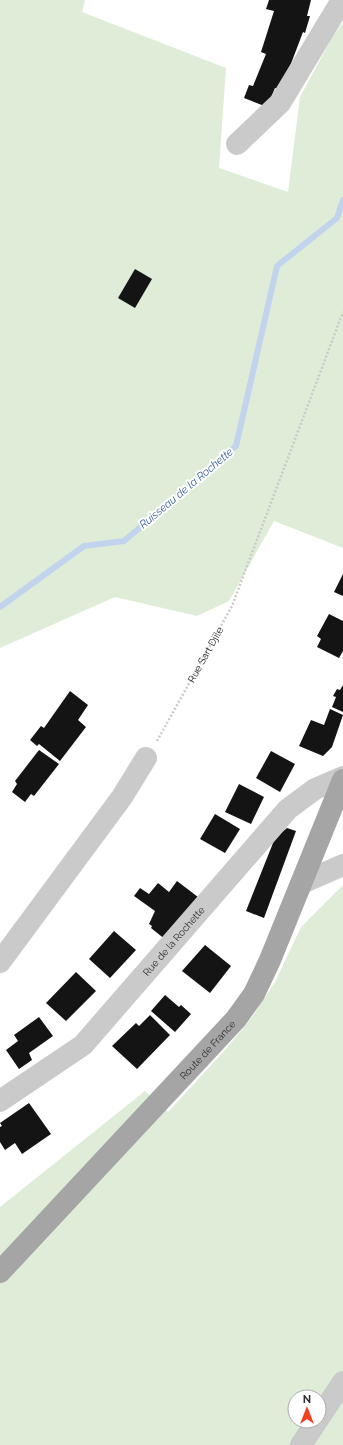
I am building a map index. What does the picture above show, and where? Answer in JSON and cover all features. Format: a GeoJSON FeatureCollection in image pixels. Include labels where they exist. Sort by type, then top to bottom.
{"type":"FeatureCollection","features":[{"type":"Feature","properties":{"kind":"main road","name":"Route de France"},"geometry":{"type":"LineString","coordinates":[[0,1272],[236,1019],[254,994],[302,883],[343,780]]}},
{"type":"Feature","properties":{"kind":"street"},"geometry":{"type":"LineString","coordinates":[[237,144],[280,103],[342,0]]}},
{"type":"Feature","properties":{"kind":"street"},"geometry":{"type":"LineString","coordinates":[[0,962],[122,797],[146,758]]}},
{"type":"Feature","properties":{"kind":"street","name":"Rue de la Rochette"},"geometry":{"type":"LineString","coordinates":[[0,1101],[83,1045],[288,809],[315,789],[343,777]]}},
{"type":"Feature","properties":{"kind":"street"},"geometry":{"type":"LineString","coordinates":[[302,883],[343,865]]}},
{"type":"Feature","properties":{"kind":"street"},"geometry":{"type":"LineString","coordinates":[[327,1406],[343,1382]]}},
{"type":"Feature","properties":{"kind":"street"},"geometry":{"type":"LineString","coordinates":[[301,1445],[312,1429]]}},
{"type":"Feature","properties":{"kind":"path","name":"Rue Sart Djîle"},"geometry":{"type":"LineString","coordinates":[[146,758],[232,606],[343,312]]}},
{"type":"Feature","properties":{"kind":"green space"},"geometry":{"type":"Polygon","coordinates":[[[0,0],[85,0],[82,12],[226,68],[219,168],[288,192],[300,97],[333,36],[343,22],[343,548],[274,521],[229,601],[197,616],[115,597],[0,648],[0,0]]]}},
{"type":"Feature","properties":{"kind":"green space"},"geometry":{"type":"Polygon","coordinates":[[[343,885],[343,1445],[0,1445],[0,1207],[145,1091],[168,1112],[226,1049],[252,1017],[275,982],[301,927],[343,885]]]}},
{"type":"Feature","properties":{"kind":"building"},"geometry":{"type":"Polygon","coordinates":[[[269,0],[311,0],[307,16],[310,16],[305,33],[303,32],[281,90],[275,88],[267,107],[244,98],[249,85],[253,86],[266,54],[261,52],[274,11],[266,9],[269,0]]]}},
{"type":"Feature","properties":{"kind":"building"},"geometry":{"type":"Polygon","coordinates":[[[135,269],[152,279],[135,308],[118,298],[135,269]]]}},
{"type":"Feature","properties":{"kind":"building"},"geometry":{"type":"Polygon","coordinates":[[[343,574],[343,596],[334,592],[343,574]]]}},
{"type":"Feature","properties":{"kind":"building"},"geometry":{"type":"Polygon","coordinates":[[[329,614],[343,621],[343,651],[339,658],[317,647],[321,639],[317,636],[329,614]]]}},
{"type":"Feature","properties":{"kind":"building"},"geometry":{"type":"Polygon","coordinates":[[[343,685],[343,712],[332,707],[336,697],[333,696],[337,689],[340,690],[343,685]]]}},
{"type":"Feature","properties":{"kind":"building"},"geometry":{"type":"Polygon","coordinates":[[[70,691],[88,705],[78,720],[86,727],[60,761],[39,744],[37,746],[30,740],[41,726],[44,728],[70,691]]]}},
{"type":"Feature","properties":{"kind":"building"},"geometry":{"type":"Polygon","coordinates":[[[330,709],[343,715],[332,747],[323,756],[299,746],[311,720],[324,725],[330,709]]]}},
{"type":"Feature","properties":{"kind":"building"},"geometry":{"type":"Polygon","coordinates":[[[39,750],[59,764],[34,796],[31,794],[25,802],[12,792],[17,784],[15,781],[39,750]]]}},
{"type":"Feature","properties":{"kind":"building"},"geometry":{"type":"Polygon","coordinates":[[[271,751],[295,764],[280,792],[256,778],[271,751]]]}},
{"type":"Feature","properties":{"kind":"building"},"geometry":{"type":"Polygon","coordinates":[[[239,784],[264,797],[251,824],[225,812],[239,784]]]}},
{"type":"Feature","properties":{"kind":"building"},"geometry":{"type":"Polygon","coordinates":[[[215,814],[240,829],[225,853],[200,839],[215,814]]]}},
{"type":"Feature","properties":{"kind":"building"},"geometry":{"type":"Polygon","coordinates":[[[287,828],[296,831],[264,918],[246,911],[275,838],[287,828]]]}},
{"type":"Feature","properties":{"kind":"building"},"geometry":{"type":"Polygon","coordinates":[[[177,881],[198,897],[166,940],[151,928],[152,926],[149,924],[155,911],[134,896],[140,888],[149,894],[158,883],[169,892],[177,881]]]}},
{"type":"Feature","properties":{"kind":"building"},"geometry":{"type":"Polygon","coordinates":[[[114,931],[136,950],[110,978],[89,959],[114,931]]]}},
{"type":"Feature","properties":{"kind":"building"},"geometry":{"type":"Polygon","coordinates":[[[205,945],[231,966],[210,993],[182,971],[205,945]]]}},
{"type":"Feature","properties":{"kind":"building"},"geometry":{"type":"Polygon","coordinates":[[[76,972],[96,991],[66,1021],[46,1003],[76,972]]]}},
{"type":"Feature","properties":{"kind":"building"},"geometry":{"type":"Polygon","coordinates":[[[165,995],[179,1007],[181,1005],[191,1014],[175,1032],[151,1011],[165,995]]]}},
{"type":"Feature","properties":{"kind":"building"},"geometry":{"type":"Polygon","coordinates":[[[150,1015],[170,1035],[137,1069],[112,1046],[136,1023],[139,1026],[150,1015]]]}},
{"type":"Feature","properties":{"kind":"building"},"geometry":{"type":"Polygon","coordinates":[[[39,1017],[53,1036],[29,1053],[32,1060],[19,1069],[6,1050],[18,1041],[14,1035],[39,1017]]]}},
{"type":"Feature","properties":{"kind":"building"},"geometry":{"type":"Polygon","coordinates":[[[29,1103],[51,1134],[22,1154],[15,1143],[5,1150],[0,1142],[0,1127],[2,1126],[0,1123],[29,1103]]]}},
{"type":"Feature","properties":{"kind":"waterway","name":"Ruisseau de la Rochette"},"geometry":{"type":"LineString","coordinates":[[0,607],[84,546],[124,541],[236,446],[277,266],[337,218],[343,200]]}}]}
